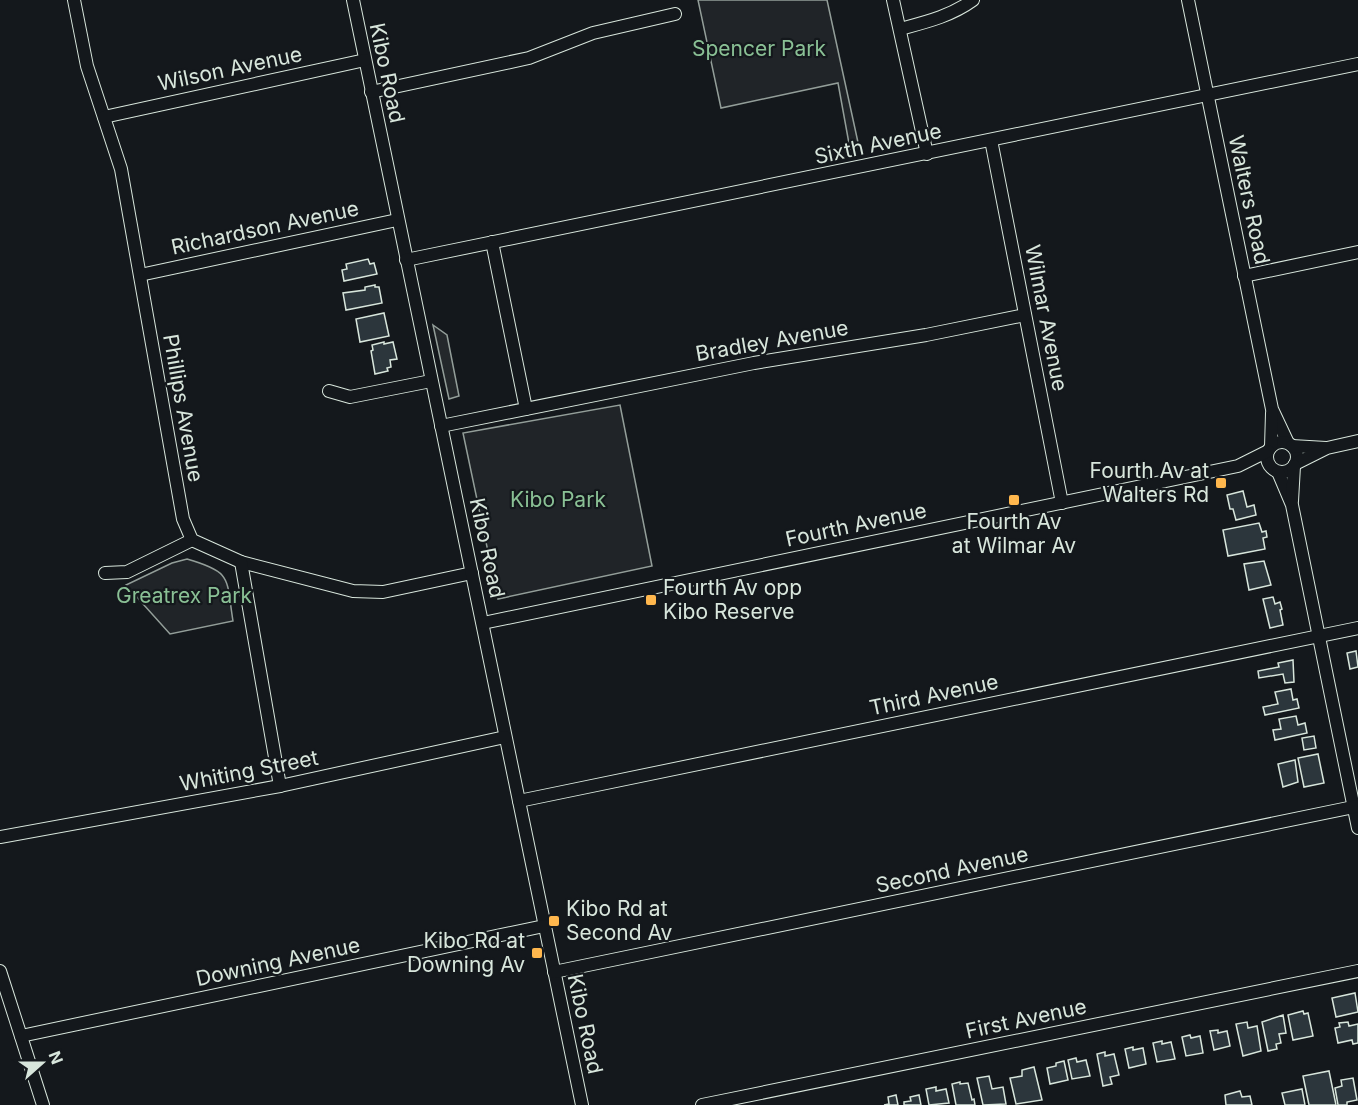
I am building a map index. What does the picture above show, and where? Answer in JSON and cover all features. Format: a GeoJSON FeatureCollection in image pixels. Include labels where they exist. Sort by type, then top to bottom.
{"type":"FeatureCollection","features":[{"type":"Feature","properties":{"kind":"street","name":"Phillips Avenue"},"geometry":{"type":"LineString","coordinates":[[74,0],[87,66],[121,169],[183,519],[192,540]]}},
{"type":"Feature","properties":{"kind":"street","name":"Kibo Road"},"geometry":{"type":"LineString","coordinates":[[353,0],[582,1105]]}},
{"type":"Feature","properties":{"kind":"street"},"geometry":{"type":"LineString","coordinates":[[894,0],[927,154]]}},
{"type":"Feature","properties":{"kind":"street"},"geometry":{"type":"LineString","coordinates":[[900,29],[941,18],[961,9],[973,0]]}},
{"type":"Feature","properties":{"kind":"street","name":"Walters Road"},"geometry":{"type":"LineString","coordinates":[[1188,0],[1272,409],[1290,445]]}},
{"type":"Feature","properties":{"kind":"street"},"geometry":{"type":"LineString","coordinates":[[371,92],[529,58],[593,33],[675,14]]}},
{"type":"Feature","properties":{"kind":"street","name":"Wilson Avenue"},"geometry":{"type":"LineString","coordinates":[[104,117],[365,60]]}},
{"type":"Feature","properties":{"kind":"street","name":"Sixth Avenue"},"geometry":{"type":"LineString","coordinates":[[406,260],[1358,64]]}},
{"type":"Feature","properties":{"kind":"street","name":"Wilmar Avenue"},"geometry":{"type":"LineString","coordinates":[[992,140],[1062,503]]}},
{"type":"Feature","properties":{"kind":"street","name":"Richardson Avenue"},"geometry":{"type":"LineString","coordinates":[[140,274],[398,220]]}},
{"type":"Feature","properties":{"kind":"street"},"geometry":{"type":"LineString","coordinates":[[492,242],[526,409]]}},
{"type":"Feature","properties":{"kind":"street"},"geometry":{"type":"LineString","coordinates":[[1244,276],[1358,252]]}},
{"type":"Feature","properties":{"kind":"street","name":"Bradley Avenue"},"geometry":{"type":"LineString","coordinates":[[441,426],[754,363],[942,332],[1025,315]]}},
{"type":"Feature","properties":{"kind":"street"},"geometry":{"type":"LineString","coordinates":[[329,391],[350,397],[431,381]]}},
{"type":"Feature","properties":{"kind":"street","name":"Walters Road"},"geometry":{"type":"LineString","coordinates":[[1269,449],[1272,409]]}},
{"type":"Feature","properties":{"kind":"street"},"geometry":{"type":"LineString","coordinates":[[1275,471],[1287,472],[1295,465],[1327,448],[1358,441]]}},
{"type":"Feature","properties":{"kind":"street"},"geometry":{"type":"LineString","coordinates":[[1327,448],[1279,442],[1269,449],[1268,461],[1292,505],[1356,807],[1358,828]]}},
{"type":"Feature","properties":{"kind":"street"},"geometry":{"type":"LineString","coordinates":[[1290,445],[1297,454],[1292,505]]}},
{"type":"Feature","properties":{"kind":"street","name":"Fourth Avenue"},"geometry":{"type":"LineString","coordinates":[[483,623],[1238,466],[1269,449]]}},
{"type":"Feature","properties":{"kind":"street","name":"Fourth Avenue"},"geometry":{"type":"LineString","coordinates":[[1238,466],[1275,471]]}},
{"type":"Feature","properties":{"kind":"street"},"geometry":{"type":"LineString","coordinates":[[105,573],[127,572],[192,540],[241,562],[368,593],[383,592],[472,573]]}},
{"type":"Feature","properties":{"kind":"street"},"geometry":{"type":"LineString","coordinates":[[241,562],[280,786]]}},
{"type":"Feature","properties":{"kind":"street","name":"Third Avenue"},"geometry":{"type":"LineString","coordinates":[[519,801],[1358,628]]}},
{"type":"Feature","properties":{"kind":"street","name":"Whiting Street"},"geometry":{"type":"LineString","coordinates":[[0,837],[280,786],[505,737]]}},
{"type":"Feature","properties":{"kind":"street","name":"Second Avenue"},"geometry":{"type":"LineString","coordinates":[[554,972],[1356,807]]}},
{"type":"Feature","properties":{"kind":"street","name":"Downing Avenue"},"geometry":{"type":"LineString","coordinates":[[21,1036],[544,926]]}},
{"type":"Feature","properties":{"kind":"street"},"geometry":{"type":"LineString","coordinates":[[0,971],[42,1105]]}},
{"type":"Feature","properties":{"kind":"street","name":"First Avenue"},"geometry":{"type":"LineString","coordinates":[[702,1105],[1358,971]]}},
{"type":"Feature","properties":{"kind":"green space","name":"Spencer Park"},"geometry":{"type":"Polygon","coordinates":[[[698,0],[827,0],[859,147],[850,149],[838,83],[721,108],[698,0]]]}},
{"type":"Feature","properties":{"kind":"green space","name":"Kibo Park"},"geometry":{"type":"Polygon","coordinates":[[[620,405],[652,566],[498,599],[463,433],[620,405]]]}},
{"type":"Feature","properties":{"kind":"green space","name":"Greatrex Park"},"geometry":{"type":"Polygon","coordinates":[[[187,559],[213,568],[225,579],[233,621],[170,634],[126,585],[172,563],[187,559]]]}},
{"type":"Feature","properties":{"kind":"shaded area"},"geometry":{"type":"Polygon","coordinates":[[[433,325],[447,335],[459,396],[449,399],[433,325]]]}},
{"type":"Feature","properties":{"kind":"building"},"geometry":{"type":"Polygon","coordinates":[[[368,259],[370,264],[374,263],[377,274],[344,281],[342,270],[347,269],[346,264],[368,259]]]}},
{"type":"Feature","properties":{"kind":"building"},"geometry":{"type":"Polygon","coordinates":[[[375,285],[379,287],[382,303],[346,310],[343,293],[365,290],[365,287],[375,285]]]}},
{"type":"Feature","properties":{"kind":"building"},"geometry":{"type":"Polygon","coordinates":[[[384,313],[389,336],[360,342],[356,319],[384,313]]]}},
{"type":"Feature","properties":{"kind":"building"},"geometry":{"type":"Polygon","coordinates":[[[384,342],[384,344],[393,342],[397,359],[390,360],[391,367],[387,368],[388,371],[375,374],[372,345],[384,342]]]}},
{"type":"Feature","properties":{"kind":"building"},"geometry":{"type":"Polygon","coordinates":[[[1243,491],[1247,507],[1254,505],[1256,515],[1236,520],[1233,509],[1230,509],[1227,495],[1243,491]]]}},
{"type":"Feature","properties":{"kind":"building"},"geometry":{"type":"Polygon","coordinates":[[[1259,523],[1262,532],[1266,531],[1267,537],[1263,538],[1265,549],[1228,556],[1223,530],[1259,523]]]}},
{"type":"Feature","properties":{"kind":"building"},"geometry":{"type":"Polygon","coordinates":[[[1264,561],[1271,585],[1249,590],[1244,564],[1264,561]]]}},
{"type":"Feature","properties":{"kind":"building"},"geometry":{"type":"Polygon","coordinates":[[[1273,597],[1275,604],[1280,602],[1283,625],[1270,628],[1263,599],[1273,597]]]}},
{"type":"Feature","properties":{"kind":"building"},"geometry":{"type":"Polygon","coordinates":[[[1356,651],[1358,667],[1350,669],[1347,653],[1356,651]]]}},
{"type":"Feature","properties":{"kind":"building"},"geometry":{"type":"Polygon","coordinates":[[[1293,660],[1294,682],[1285,683],[1283,674],[1259,678],[1258,671],[1279,667],[1278,663],[1293,660]]]}},
{"type":"Feature","properties":{"kind":"building"},"geometry":{"type":"Polygon","coordinates":[[[1291,689],[1293,700],[1297,699],[1299,708],[1265,715],[1263,707],[1278,704],[1275,692],[1291,689]]]}},
{"type":"Feature","properties":{"kind":"building"},"geometry":{"type":"Polygon","coordinates":[[[1296,716],[1298,725],[1305,723],[1307,733],[1275,740],[1273,730],[1281,729],[1279,719],[1296,716]]]}},
{"type":"Feature","properties":{"kind":"building"},"geometry":{"type":"Polygon","coordinates":[[[1314,736],[1316,748],[1304,750],[1302,738],[1314,736]]]}},
{"type":"Feature","properties":{"kind":"building"},"geometry":{"type":"Polygon","coordinates":[[[1318,754],[1324,783],[1304,787],[1298,758],[1318,754]]]}},
{"type":"Feature","properties":{"kind":"building"},"geometry":{"type":"Polygon","coordinates":[[[1295,760],[1298,782],[1283,787],[1278,764],[1295,760]]]}},
{"type":"Feature","properties":{"kind":"building"},"geometry":{"type":"Polygon","coordinates":[[[1355,993],[1358,1012],[1336,1017],[1332,998],[1355,993]]]}},
{"type":"Feature","properties":{"kind":"building"},"geometry":{"type":"Polygon","coordinates":[[[1303,1011],[1304,1014],[1308,1013],[1313,1036],[1293,1040],[1288,1015],[1303,1011]]]}},
{"type":"Feature","properties":{"kind":"building"},"geometry":{"type":"Polygon","coordinates":[[[1283,1015],[1286,1033],[1279,1034],[1281,1043],[1276,1044],[1277,1049],[1268,1051],[1262,1022],[1283,1015]]]}},
{"type":"Feature","properties":{"kind":"building"},"geometry":{"type":"Polygon","coordinates":[[[1247,1022],[1248,1028],[1257,1026],[1261,1051],[1243,1056],[1236,1024],[1247,1022]]]}},
{"type":"Feature","properties":{"kind":"building"},"geometry":{"type":"Polygon","coordinates":[[[1348,1022],[1349,1026],[1358,1024],[1358,1043],[1353,1044],[1352,1040],[1338,1043],[1335,1028],[1340,1027],[1339,1023],[1348,1022]]]}},
{"type":"Feature","properties":{"kind":"building"},"geometry":{"type":"Polygon","coordinates":[[[1218,1030],[1218,1033],[1227,1031],[1230,1046],[1214,1050],[1210,1031],[1218,1030]]]}},
{"type":"Feature","properties":{"kind":"building"},"geometry":{"type":"Polygon","coordinates":[[[1190,1035],[1191,1038],[1200,1036],[1203,1053],[1186,1056],[1182,1037],[1190,1035]]]}},
{"type":"Feature","properties":{"kind":"building"},"geometry":{"type":"Polygon","coordinates":[[[1162,1041],[1162,1044],[1171,1042],[1175,1059],[1157,1062],[1153,1043],[1162,1041]]]}},
{"type":"Feature","properties":{"kind":"building"},"geometry":{"type":"Polygon","coordinates":[[[1133,1047],[1133,1050],[1143,1048],[1146,1064],[1129,1068],[1125,1049],[1133,1047]]]}},
{"type":"Feature","properties":{"kind":"building"},"geometry":{"type":"Polygon","coordinates":[[[1105,1052],[1105,1056],[1114,1054],[1119,1075],[1110,1077],[1112,1084],[1103,1086],[1097,1054],[1105,1052]]]}},
{"type":"Feature","properties":{"kind":"building"},"geometry":{"type":"Polygon","coordinates":[[[1076,1058],[1077,1062],[1086,1060],[1090,1076],[1072,1079],[1068,1060],[1076,1058]]]}},
{"type":"Feature","properties":{"kind":"building"},"geometry":{"type":"Polygon","coordinates":[[[1064,1061],[1068,1080],[1050,1084],[1047,1068],[1064,1061]]]}},
{"type":"Feature","properties":{"kind":"building"},"geometry":{"type":"Polygon","coordinates":[[[1034,1067],[1042,1100],[1016,1104],[1010,1078],[1022,1076],[1022,1070],[1034,1067]]]}},
{"type":"Feature","properties":{"kind":"building"},"geometry":{"type":"Polygon","coordinates":[[[1329,1071],[1336,1105],[1309,1105],[1303,1076],[1329,1071]]]}},
{"type":"Feature","properties":{"kind":"building"},"geometry":{"type":"Polygon","coordinates":[[[989,1076],[992,1089],[1003,1087],[1006,1104],[983,1105],[977,1078],[989,1076]]]}},
{"type":"Feature","properties":{"kind":"building"},"geometry":{"type":"Polygon","coordinates":[[[1353,1078],[1357,1100],[1347,1102],[1347,1105],[1338,1105],[1335,1088],[1342,1086],[1341,1080],[1353,1078]]]}},
{"type":"Feature","properties":{"kind":"building"},"geometry":{"type":"Polygon","coordinates":[[[960,1082],[960,1084],[968,1083],[975,1105],[956,1105],[952,1084],[960,1082]]]}},
{"type":"Feature","properties":{"kind":"building"},"geometry":{"type":"Polygon","coordinates":[[[936,1087],[936,1091],[946,1089],[949,1103],[929,1105],[926,1089],[936,1087]]]}},
{"type":"Feature","properties":{"kind":"building"},"geometry":{"type":"Polygon","coordinates":[[[1302,1089],[1305,1105],[1285,1105],[1282,1093],[1302,1089]]]}},
{"type":"Feature","properties":{"kind":"building"},"geometry":{"type":"Polygon","coordinates":[[[1240,1091],[1242,1097],[1250,1096],[1252,1105],[1226,1105],[1225,1095],[1240,1091]]]}},
{"type":"Feature","properties":{"kind":"building"},"geometry":{"type":"Polygon","coordinates":[[[896,1095],[898,1105],[884,1105],[889,1104],[888,1097],[896,1095]]]}},
{"type":"Feature","properties":{"kind":"building"},"geometry":{"type":"Polygon","coordinates":[[[919,1095],[921,1105],[904,1105],[904,1102],[911,1101],[910,1097],[919,1095]]]}},
{"type":"Feature","properties":{"kind":"place","name":"Fourth Av at Walters Rd"},"geometry":{"type":"Point","coordinates":[1221,483]}},
{"type":"Feature","properties":{"kind":"place","name":"Fourth Av at Wilmar Av"},"geometry":{"type":"Point","coordinates":[1014,500]}},
{"type":"Feature","properties":{"kind":"place","name":"Fourth Av opp Kibo Reserve"},"geometry":{"type":"Point","coordinates":[651,600]}},
{"type":"Feature","properties":{"kind":"place","name":"Kibo Rd at Second Av"},"geometry":{"type":"Point","coordinates":[554,921]}},
{"type":"Feature","properties":{"kind":"place","name":"Kibo Rd at Downing Av"},"geometry":{"type":"Point","coordinates":[537,953]}}]}
